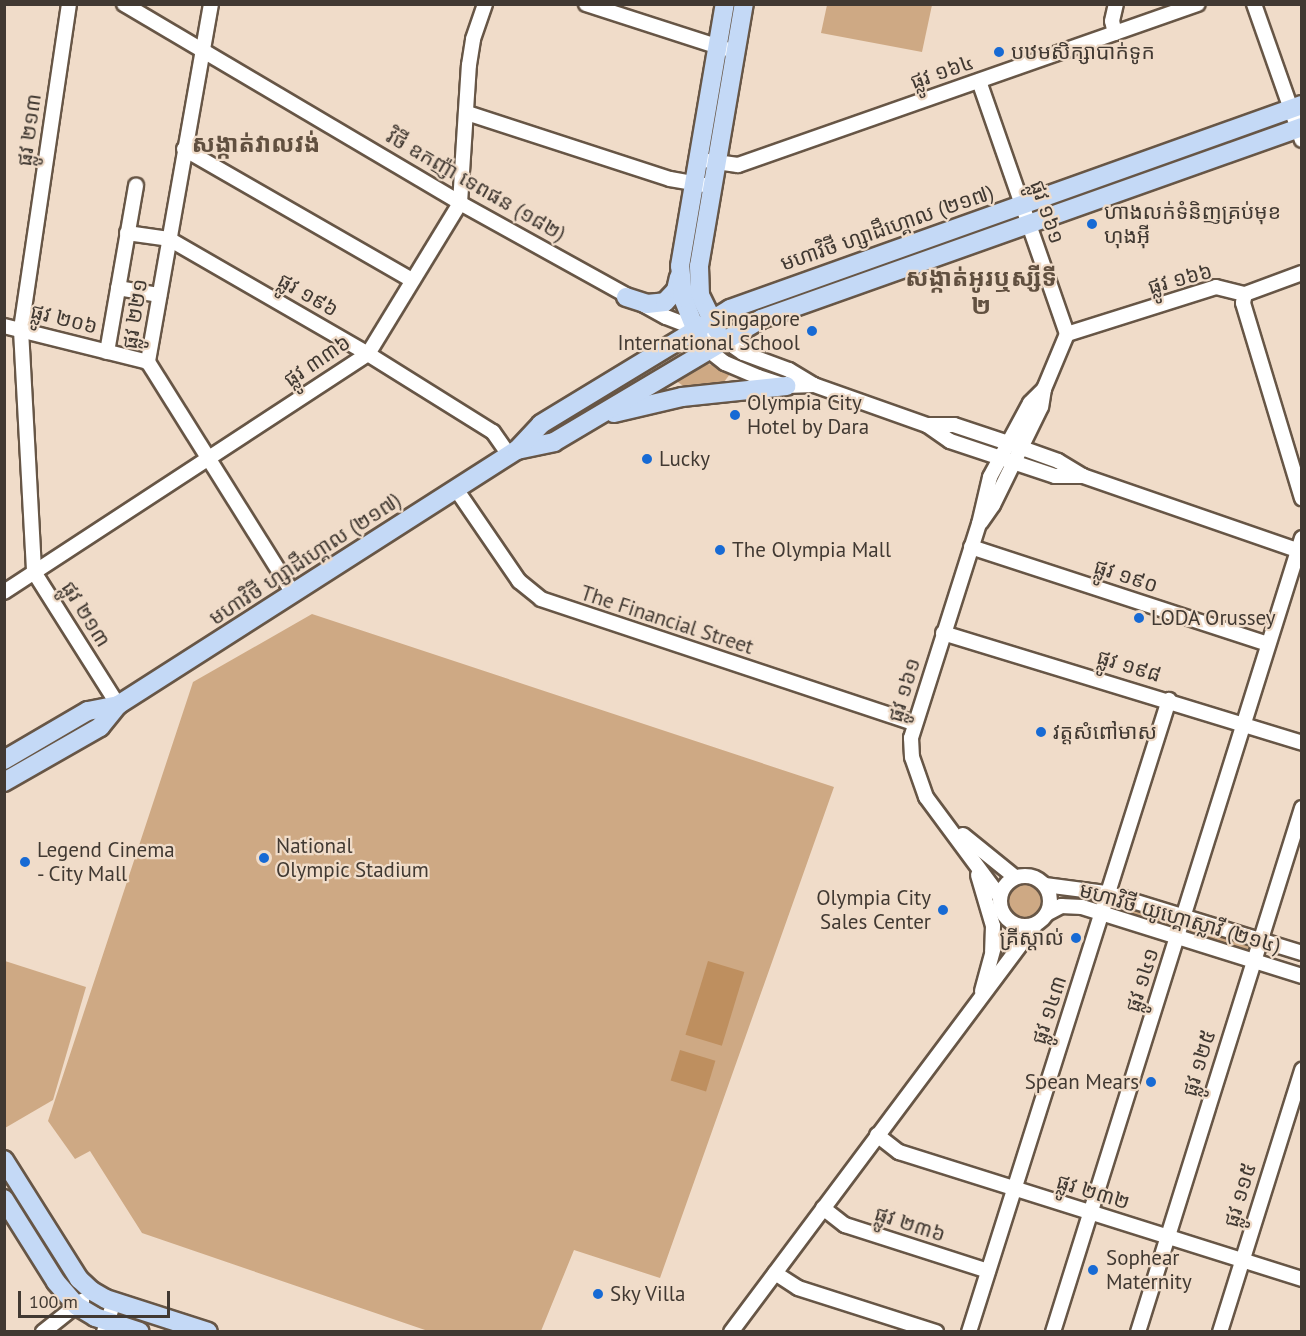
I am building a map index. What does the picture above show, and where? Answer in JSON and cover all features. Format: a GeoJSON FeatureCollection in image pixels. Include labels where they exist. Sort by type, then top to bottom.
{"type":"FeatureCollection","features":[{"type":"Feature","properties":{"kind":"main road"},"geometry":{"type":"LineString","coordinates":[[626,297],[647,304],[665,302],[676,290],[725,4]]}},
{"type":"Feature","properties":{"kind":"main road"},"geometry":{"type":"LineString","coordinates":[[707,349],[702,324],[699,266],[744,4]]}},
{"type":"Feature","properties":{"kind":"main road","name":"មហាវិថី ហ្សាដឹហ្គោល (២១៧)"},"geometry":{"type":"LineString","coordinates":[[4,782],[100,727],[118,705],[513,453],[541,424],[702,324],[750,300],[831,270],[1296,107]]}},
{"type":"Feature","properties":{"kind":"main road","name":"មហាវិថី ហ្សាដឹហ្គោល (២១៧)"},"geometry":{"type":"LineString","coordinates":[[513,453],[554,442],[723,339],[761,320],[1029,224],[1300,132]]}},
{"type":"Feature","properties":{"kind":"main road"},"geometry":{"type":"LineString","coordinates":[[681,266],[683,298],[702,324],[723,339]]}},
{"type":"Feature","properties":{"kind":"main road"},"geometry":{"type":"LineString","coordinates":[[831,270],[839,292]]}},
{"type":"Feature","properties":{"kind":"main road"},"geometry":{"type":"LineString","coordinates":[[589,421],[682,397],[786,386]]}},
{"type":"Feature","properties":{"kind":"main road","name":"មហាវិថី ហ្សាដឹហ្គោល (២១៧)"},"geometry":{"type":"LineString","coordinates":[[4,760],[88,711],[118,705]]}},
{"type":"Feature","properties":{"kind":"main road"},"geometry":{"type":"LineString","coordinates":[[4,1160],[75,1272],[92,1291],[114,1302],[208,1332]]}},
{"type":"Feature","properties":{"kind":"main road"},"geometry":{"type":"LineString","coordinates":[[4,1199],[56,1282],[77,1306],[106,1326],[140,1332]]}},
{"type":"Feature","properties":{"kind":"street","name":"ផ្លូវ ២១៣"},"geometry":{"type":"LineString","coordinates":[[69,4],[21,330],[34,572],[118,705]]}},
{"type":"Feature","properties":{"kind":"street","name":"វិថី ឧកញ៉ា ទេពផន (១៨២)"},"geometry":{"type":"LineString","coordinates":[[123,4],[460,203],[626,297],[702,324]]}},
{"type":"Feature","properties":{"kind":"street","name":"ផ្លូវ ២២១"},"geometry":{"type":"LineString","coordinates":[[211,4],[201,49],[148,362],[293,593]]}},
{"type":"Feature","properties":{"kind":"street","name":"ផ្លូវ ៣៣៦"},"geometry":{"type":"LineString","coordinates":[[4,591],[368,354],[460,203],[473,39],[484,4]]}},
{"type":"Feature","properties":{"kind":"street"},"geometry":{"type":"LineString","coordinates":[[1116,4],[1112,21],[1116,33]]}},
{"type":"Feature","properties":{"kind":"street"},"geometry":{"type":"LineString","coordinates":[[1254,4],[1296,107],[1300,132]]}},
{"type":"Feature","properties":{"kind":"street","name":"ផ្លូវ ១៦៤"},"geometry":{"type":"LineString","coordinates":[[698,159],[738,165],[1196,5]]}},
{"type":"Feature","properties":{"kind":"street"},"geometry":{"type":"LineString","coordinates":[[592,6],[736,51]]}},
{"type":"Feature","properties":{"kind":"street","name":"ផ្លូវ ១៦១"},"geometry":{"type":"LineString","coordinates":[[979,81],[1067,334],[1044,388],[1041,407],[1014,445],[982,501],[979,524],[914,723],[912,757],[927,797],[952,826],[1000,897]]}},
{"type":"Feature","properties":{"kind":"street"},"geometry":{"type":"LineString","coordinates":[[467,113],[670,179],[712,186]]}},
{"type":"Feature","properties":{"kind":"street"},"geometry":{"type":"LineString","coordinates":[[184,149],[412,280]]}},
{"type":"Feature","properties":{"kind":"street"},"geometry":{"type":"LineString","coordinates":[[107,352],[136,186]]}},
{"type":"Feature","properties":{"kind":"street"},"geometry":{"type":"LineString","coordinates":[[127,233],[169,239]]}},
{"type":"Feature","properties":{"kind":"street","name":"ផ្លូវ ១៩៦"},"geometry":{"type":"LineString","coordinates":[[169,239],[368,354],[493,432],[513,453]]}},
{"type":"Feature","properties":{"kind":"street"},"geometry":{"type":"LineString","coordinates":[[1302,273],[1245,294],[1242,303],[1302,498]]}},
{"type":"Feature","properties":{"kind":"street","name":"ផ្លូវ ១៦៦"},"geometry":{"type":"LineString","coordinates":[[1067,334],[1216,287],[1245,294]]}},
{"type":"Feature","properties":{"kind":"street"},"geometry":{"type":"LineString","coordinates":[[118,288],[159,295]]}},
{"type":"Feature","properties":{"kind":"street","name":"ផ្លូវ ២០៦"},"geometry":{"type":"LineString","coordinates":[[4,327],[148,362]]}},
{"type":"Feature","properties":{"kind":"street"},"geometry":{"type":"LineString","coordinates":[[723,339],[743,353],[789,370],[814,385],[927,425],[950,441],[1055,477],[1083,476]]}},
{"type":"Feature","properties":{"kind":"street"},"geometry":{"type":"LineString","coordinates":[[707,349],[736,368],[786,386],[814,385]]}},
{"type":"Feature","properties":{"kind":"street"},"geometry":{"type":"LineString","coordinates":[[927,425],[954,425],[1058,461],[1083,476],[1300,547]]}},
{"type":"Feature","properties":{"kind":"street","name":"The Financial Street"},"geometry":{"type":"LineString","coordinates":[[456,489],[519,581],[541,599],[914,723]]}},
{"type":"Feature","properties":{"kind":"street","name":"ផ្លូវ ១៩០"},"geometry":{"type":"LineString","coordinates":[[971,547],[1268,644]]}},
{"type":"Feature","properties":{"kind":"street","name":"ផ្លូវ ១៤១"},"geometry":{"type":"LineString","coordinates":[[1053,1332],[1300,547]]}},
{"type":"Feature","properties":{"kind":"street","name":"ផ្លូវ ១៩៨"},"geometry":{"type":"LineString","coordinates":[[943,633],[1302,742]]}},
{"type":"Feature","properties":{"kind":"street","name":"ផ្លូវ ១៤៣"},"geometry":{"type":"LineString","coordinates":[[969,1332],[1169,700]]}},
{"type":"Feature","properties":{"kind":"street","name":"ផ្លូវ ១២៥"},"geometry":{"type":"LineString","coordinates":[[1138,1332],[1302,808]]}},
{"type":"Feature","properties":{"kind":"street","name":"ផ្លូវ ១៦១"},"geometry":{"type":"LineString","coordinates":[[952,826],[1016,877]]}},
{"type":"Feature","properties":{"kind":"street"},"geometry":{"type":"LineString","coordinates":[[966,849],[987,897],[993,926],[992,951]]}},
{"type":"Feature","properties":{"kind":"street"},"geometry":{"type":"LineString","coordinates":[[982,993],[992,951],[1005,916],[1000,897],[1006,884],[1016,877],[1034,877],[1045,885],[1107,893],[1302,953]]}},
{"type":"Feature","properties":{"kind":"street"},"geometry":{"type":"LineString","coordinates":[[732,1332],[982,993],[1036,924],[1048,913],[1050,896],[1045,885]]}},
{"type":"Feature","properties":{"kind":"street","name":"មហាវិថី យូហ្គោស្លាវី (២១៤)"},"geometry":{"type":"LineString","coordinates":[[1048,913],[1071,905],[1302,976]]}},
{"type":"Feature","properties":{"kind":"street"},"geometry":{"type":"LineString","coordinates":[[1005,916],[1019,926],[1036,924]]}},
{"type":"Feature","properties":{"kind":"street","name":"ផ្លូវ ១១៥"},"geometry":{"type":"LineString","coordinates":[[1220,1332],[1302,1070]]}},
{"type":"Feature","properties":{"kind":"street","name":"ផ្លូវ ២៣២"},"geometry":{"type":"LineString","coordinates":[[877,1135],[899,1152],[1302,1279]]}},
{"type":"Feature","properties":{"kind":"street","name":"ផ្លូវ ២៣៦"},"geometry":{"type":"LineString","coordinates":[[822,1209],[845,1225],[988,1271]]}},
{"type":"Feature","properties":{"kind":"street"},"geometry":{"type":"LineString","coordinates":[[775,1273],[798,1288],[936,1332]]}},
{"type":"Feature","properties":{"kind":"street"},"geometry":{"type":"LineString","coordinates":[[44,1332],[92,1291]]}},
{"type":"Feature","properties":{"kind":"street"},"geometry":{"type":"LineString","coordinates":[[106,1326],[114,1302]]}},
{"type":"Feature","properties":{"kind":"shaded area"},"geometry":{"type":"Polygon","coordinates":[[[827,5],[932,5],[922,52],[821,33],[827,5]]]}},
{"type":"Feature","properties":{"kind":"shaded area"},"geometry":{"type":"Polygon","coordinates":[[[701,363],[714,365],[730,374],[721,386],[686,388],[675,380],[701,363]]]}},
{"type":"Feature","properties":{"kind":"shaded area"},"geometry":{"type":"Polygon","coordinates":[[[312,614],[834,787],[660,1278],[574,1250],[541,1331],[428,1331],[142,1233],[90,1151],[75,1159],[48,1121],[193,682],[312,614]]]}},
{"type":"Feature","properties":{"kind":"shaded area"},"geometry":{"type":"Polygon","coordinates":[[[1024,878],[1032,879],[1038,884],[1043,890],[1043,906],[1038,912],[1032,917],[1024,918],[1016,917],[1010,912],[1005,906],[1004,898],[1005,890],[1010,884],[1016,879],[1024,878]]]}},
{"type":"Feature","properties":{"kind":"shaded area"},"geometry":{"type":"Polygon","coordinates":[[[1126,905],[1172,920],[1169,928],[1123,914],[1126,905]]]}},
{"type":"Feature","properties":{"kind":"shaded area"},"geometry":{"type":"Polygon","coordinates":[[[1191,925],[1255,945],[1252,954],[1188,935],[1191,925]]]}},
{"type":"Feature","properties":{"kind":"shaded area"},"geometry":{"type":"Polygon","coordinates":[[[5,961],[86,987],[53,1100],[5,1128],[5,961]]]}},
{"type":"Feature","properties":{"kind":"shaded area"},"geometry":{"type":"Polygon","coordinates":[[[708,961],[744,972],[722,1046],[685,1035],[708,961]]]}},
{"type":"Feature","properties":{"kind":"shaded area"},"geometry":{"type":"Polygon","coordinates":[[[680,1050],[715,1061],[706,1091],[671,1081],[680,1050]]]}},
{"type":"Feature","properties":{"kind":"place","name":"បឋមសិក្សាបាក់ទូក"},"geometry":{"type":"Point","coordinates":[999,52]}},
{"type":"Feature","properties":{"kind":"place","name":"ហាងលក់ទំនិញគ្រប់មុខ ហុងអ៊ី"},"geometry":{"type":"Point","coordinates":[1092,224]}},
{"type":"Feature","properties":{"kind":"place","name":"Singapore International School"},"geometry":{"type":"Point","coordinates":[812,331]}},
{"type":"Feature","properties":{"kind":"place","name":"Olympia City Hotel by Dara"},"geometry":{"type":"Point","coordinates":[735,415]}},
{"type":"Feature","properties":{"kind":"place","name":"Lucky"},"geometry":{"type":"Point","coordinates":[647,459]}},
{"type":"Feature","properties":{"kind":"place","name":"The Olympia Mall"},"geometry":{"type":"Point","coordinates":[720,550]}},
{"type":"Feature","properties":{"kind":"place","name":"LODA Orussey"},"geometry":{"type":"Point","coordinates":[1139,618]}},
{"type":"Feature","properties":{"kind":"place","name":"វត្តសំពៅមាស"},"geometry":{"type":"Point","coordinates":[1041,732]}},
{"type":"Feature","properties":{"kind":"place","name":"National Olympic Stadium"},"geometry":{"type":"Point","coordinates":[264,858]}},
{"type":"Feature","properties":{"kind":"place","name":"Legend Cinema - City Mall"},"geometry":{"type":"Point","coordinates":[25,862]}},
{"type":"Feature","properties":{"kind":"place","name":"Olympia City Sales Center"},"geometry":{"type":"Point","coordinates":[943,910]}},
{"type":"Feature","properties":{"kind":"place","name":"គ្រីស្តាល់"},"geometry":{"type":"Point","coordinates":[1076,938]}},
{"type":"Feature","properties":{"kind":"place","name":"Spean Mears"},"geometry":{"type":"Point","coordinates":[1151,1082]}},
{"type":"Feature","properties":{"kind":"place","name":"Sophear Maternity"},"geometry":{"type":"Point","coordinates":[1093,1270]}},
{"type":"Feature","properties":{"kind":"place","name":"Sky Villa"},"geometry":{"type":"Point","coordinates":[598,1294]}},
{"type":"Feature","properties":{"kind":"district","name":"សង្កាត់វាលវង់"},"geometry":{"type":"Point","coordinates":[256,144]}},
{"type":"Feature","properties":{"kind":"district","name":"សង្កាត់អូរឬស្សីទី ២"},"geometry":{"type":"Point","coordinates":[981,292]}}]}
